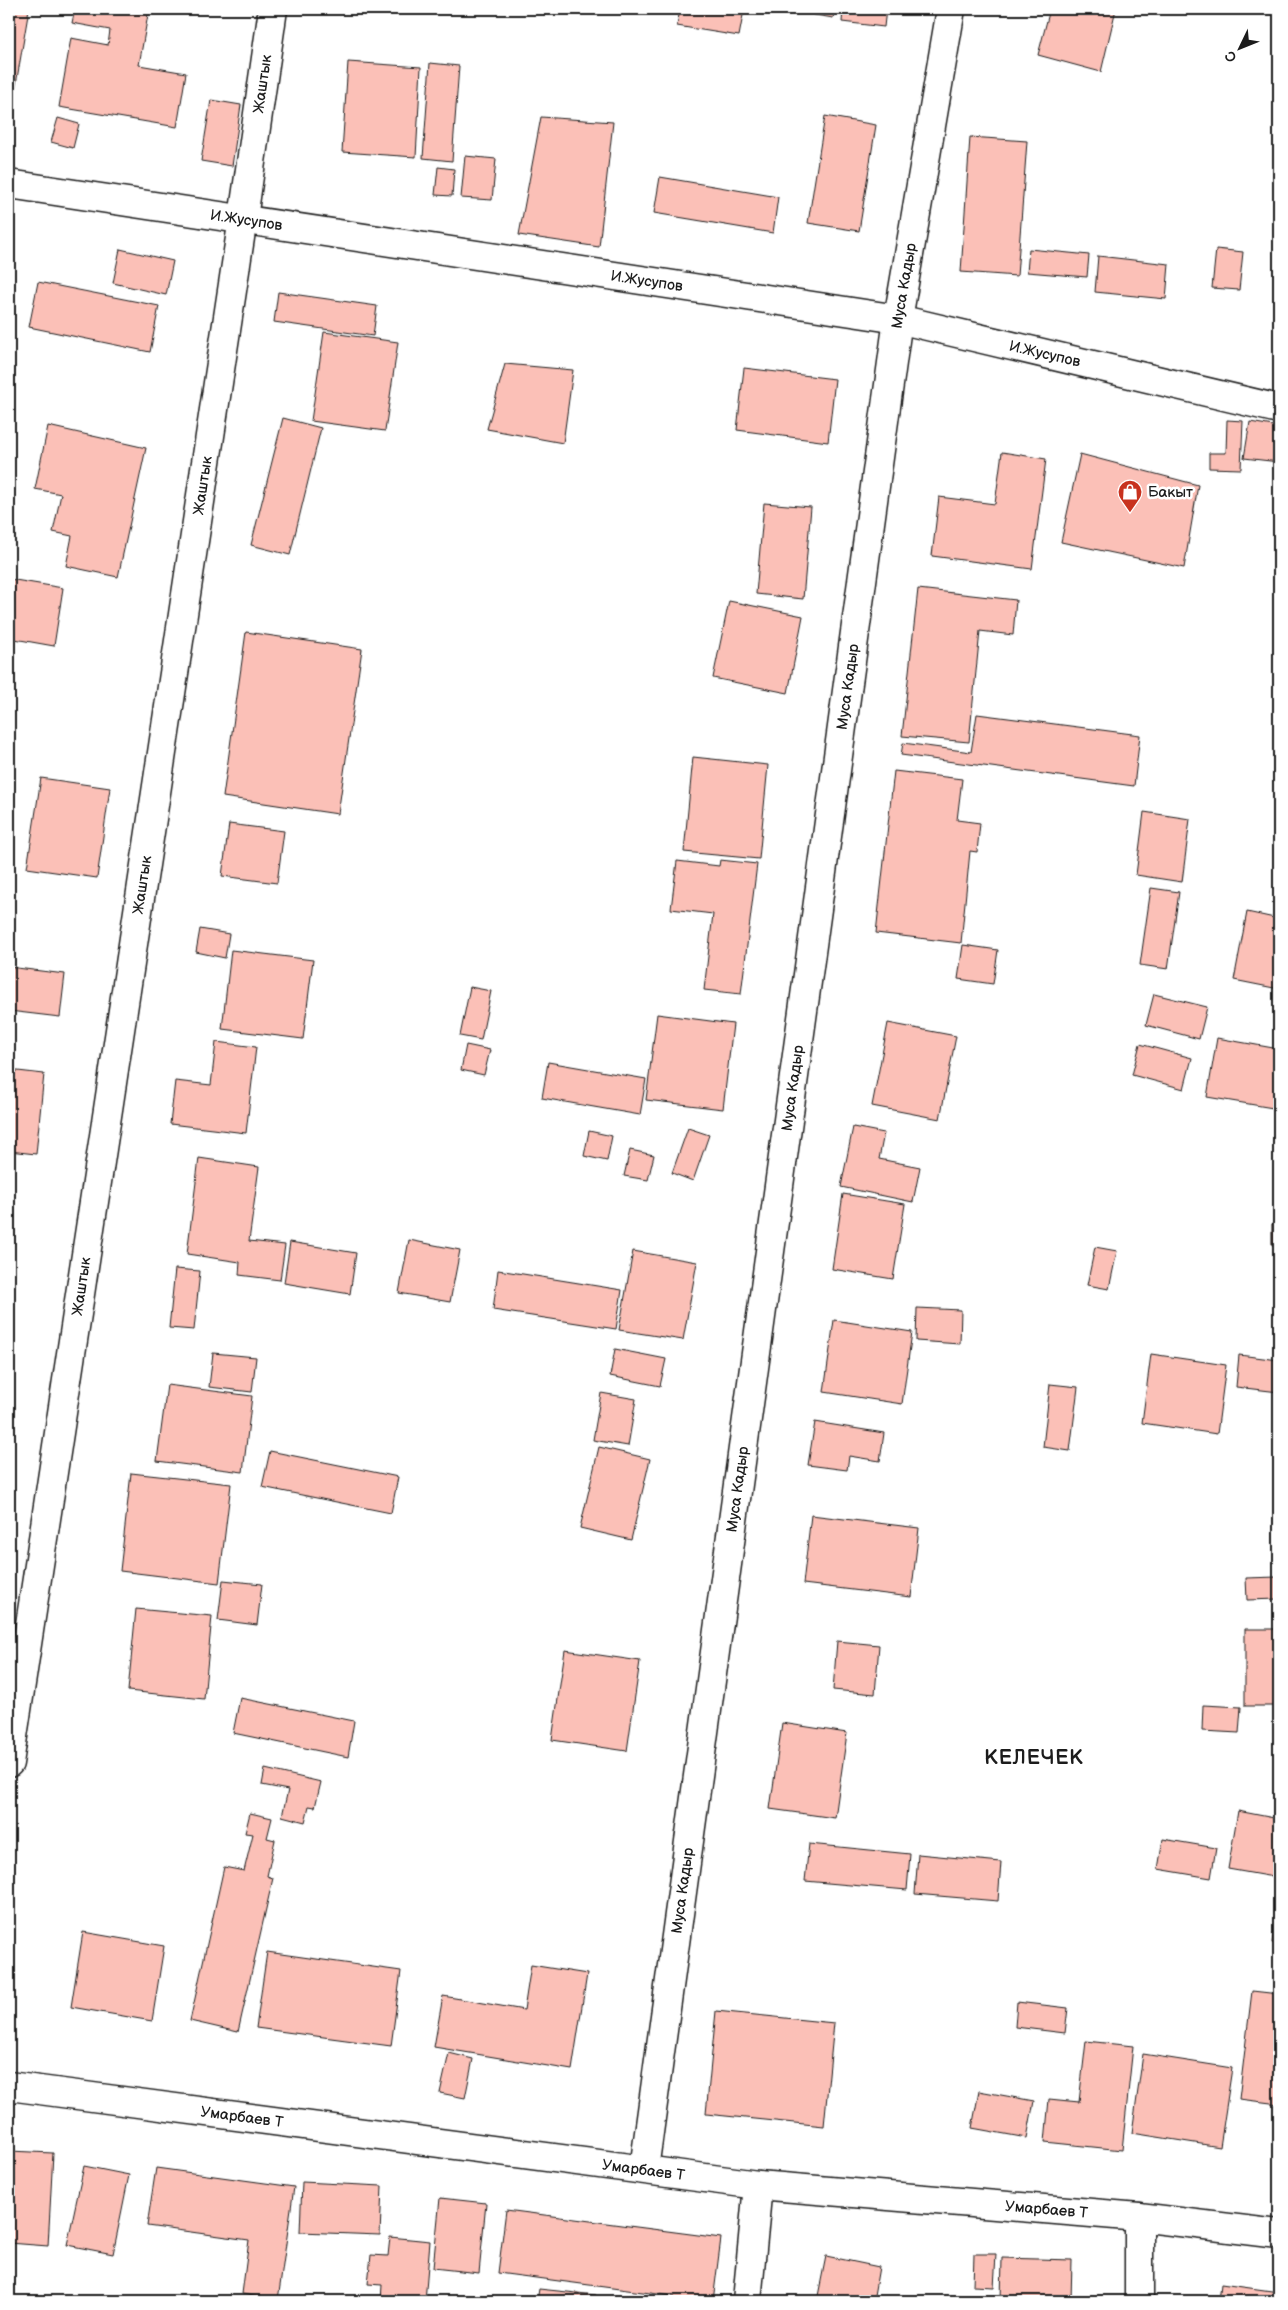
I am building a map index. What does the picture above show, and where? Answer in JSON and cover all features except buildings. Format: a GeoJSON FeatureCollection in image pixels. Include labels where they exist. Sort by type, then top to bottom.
{"type":"FeatureCollection","features":[{"type":"Feature","properties":{"kind":"street","name":"Жаштык"},"geometry":{"type":"LineString","coordinates":[[9,1763],[273,9]]}},
{"type":"Feature","properties":{"kind":"street","name":"Муса Кадыр"},"geometry":{"type":"LineString","coordinates":[[644,2170],[898,319],[951,9]]}},
{"type":"Feature","properties":{"kind":"street","name":"И.Жусупов"},"geometry":{"type":"LineString","coordinates":[[9,184],[243,218],[898,319],[1279,409]]}},
{"type":"Feature","properties":{"kind":"street","name":"Умарбаев Т"},"geometry":{"type":"LineString","coordinates":[[9,2086],[758,2185],[1139,2217],[1279,2234]]}},
{"type":"Feature","properties":{"kind":"street"},"geometry":{"type":"LineString","coordinates":[[747,2301],[758,2185]]}},
{"type":"Feature","properties":{"kind":"street"},"geometry":{"type":"LineString","coordinates":[[1139,2217],[1140,2301]]}},
{"type":"Feature","properties":{"kind":"place","name":"Бакыт"},"geometry":{"type":"Point","coordinates":[1130,513]}},
{"type":"Feature","properties":{"kind":"district","name":"КЕЛЕЧЕК"},"geometry":{"type":"Point","coordinates":[1034,1757]}}]}
